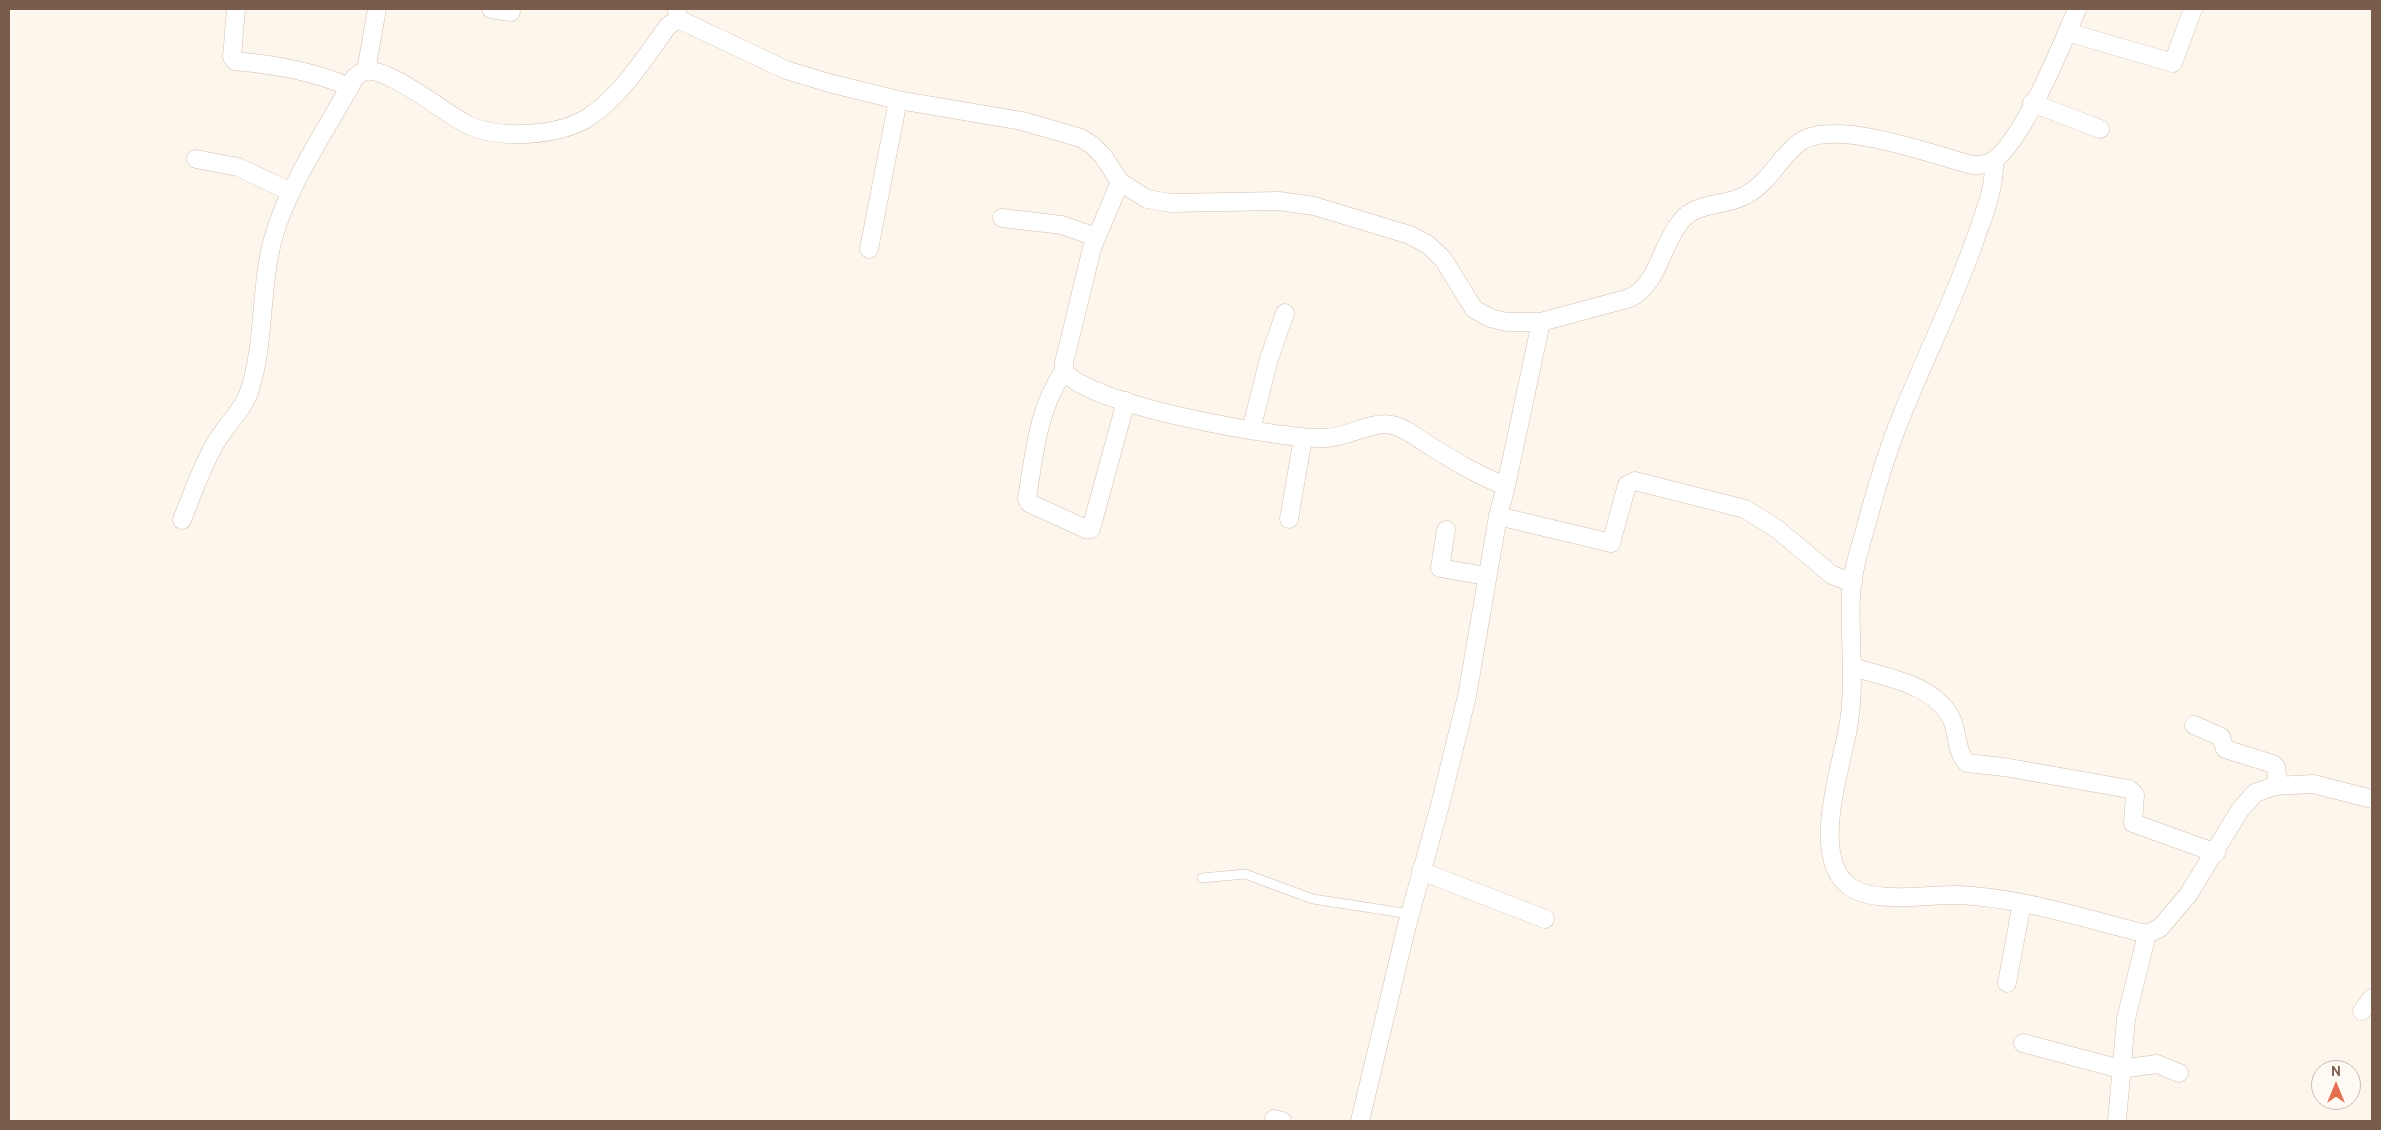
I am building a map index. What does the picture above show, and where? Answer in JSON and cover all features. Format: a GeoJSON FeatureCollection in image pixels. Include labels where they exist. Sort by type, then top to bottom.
{"type":"FeatureCollection","features":[{"type":"Feature","properties":{"kind":"street"},"geometry":{"type":"LineString","coordinates":[[236,9],[232,57],[235,61],[293,68],[323,76],[350,87]]}},
{"type":"Feature","properties":{"kind":"street"},"geometry":{"type":"LineString","coordinates":[[366,71],[377,9]]}},
{"type":"Feature","properties":{"kind":"street"},"geometry":{"type":"LineString","coordinates":[[490,9],[511,12]]}},
{"type":"Feature","properties":{"kind":"street"},"geometry":{"type":"LineString","coordinates":[[182,520],[215,443],[243,405],[251,388],[256,366],[272,241],[279,218],[291,192],[355,77],[366,71],[398,81],[470,126],[521,134],[558,131],[589,117],[622,87],[678,14],[786,70],[898,100],[1022,121],[1081,138],[1092,145],[1103,156],[1120,182],[1148,199],[1171,203],[1279,201],[1314,206],[1410,235],[1427,244],[1443,259],[1474,309],[1490,318],[1507,322],[1541,322],[1630,298],[1642,291],[1651,279],[1671,237],[1688,213],[1705,206],[1745,196],[1761,185],[1798,143],[1814,134],[1834,133],[1865,136],[1972,165],[1983,165],[1994,160],[2014,138],[2077,9]]}},
{"type":"Feature","properties":{"kind":"street"},"geometry":{"type":"LineString","coordinates":[[2067,32],[2172,63],[2193,9]]}},
{"type":"Feature","properties":{"kind":"street"},"geometry":{"type":"LineString","coordinates":[[869,249],[898,100]]}},
{"type":"Feature","properties":{"kind":"street"},"geometry":{"type":"LineString","coordinates":[[2032,104],[2100,129]]}},
{"type":"Feature","properties":{"kind":"street"},"geometry":{"type":"LineString","coordinates":[[196,159],[238,167],[291,192]]}},
{"type":"Feature","properties":{"kind":"street"},"geometry":{"type":"LineString","coordinates":[[1994,160],[1991,195],[1948,310],[1902,415],[1866,526],[1851,592],[1853,686],[1848,727],[1834,792],[1829,835],[1831,858],[1838,874],[1848,885],[1861,893],[1878,896],[1957,895],[2022,904],[2058,910],[2147,934],[2160,928],[2188,895],[2240,810],[2254,793],[2278,786],[2312,784],[2372,799]]}},
{"type":"Feature","properties":{"kind":"street"},"geometry":{"type":"LineString","coordinates":[[1120,182],[1096,237],[1082,289],[1064,371],[1056,383],[1038,431],[1027,499],[1029,504],[1086,529],[1091,529],[1126,401]]}},
{"type":"Feature","properties":{"kind":"street"},"geometry":{"type":"LineString","coordinates":[[1002,218],[1062,225],[1096,237]]}},
{"type":"Feature","properties":{"kind":"street"},"geometry":{"type":"LineString","coordinates":[[1251,430],[1269,359],[1285,313]]}},
{"type":"Feature","properties":{"kind":"street"},"geometry":{"type":"LineString","coordinates":[[1360,1121],[1410,914],[1440,806],[1467,696],[1486,576],[1541,322]]}},
{"type":"Feature","properties":{"kind":"street"},"geometry":{"type":"LineString","coordinates":[[1064,371],[1075,382],[1126,401],[1173,415],[1251,430],[1303,438],[1328,438],[1378,424],[1395,426],[1468,470],[1506,486]]}},
{"type":"Feature","properties":{"kind":"street"},"geometry":{"type":"LineString","coordinates":[[1289,519],[1303,438]]}},
{"type":"Feature","properties":{"kind":"street"},"geometry":{"type":"LineString","coordinates":[[1498,516],[1611,543],[1627,485],[1635,481],[1745,509],[1777,529],[1832,575],[1853,583]]}},
{"type":"Feature","properties":{"kind":"street"},"geometry":{"type":"LineString","coordinates":[[1446,530],[1440,568],[1486,576]]}},
{"type":"Feature","properties":{"kind":"street"},"geometry":{"type":"LineString","coordinates":[[1853,667],[1918,689],[1934,697],[1944,707],[1952,722],[1961,756],[1967,764],[2004,767],[2129,789],[2135,795],[2133,823],[2216,852]]}},
{"type":"Feature","properties":{"kind":"street"},"geometry":{"type":"LineString","coordinates":[[2194,725],[2221,737],[2225,749],[2273,764],[2276,767],[2278,786]]}},
{"type":"Feature","properties":{"kind":"street"},"geometry":{"type":"LineString","coordinates":[[1421,871],[1545,919]]}},
{"type":"Feature","properties":{"kind":"street"},"geometry":{"type":"LineString","coordinates":[[2007,983],[2022,904]]}},
{"type":"Feature","properties":{"kind":"street"},"geometry":{"type":"LineString","coordinates":[[2117,1121],[2120,1069],[2126,1019],[2147,934]]}},
{"type":"Feature","properties":{"kind":"street"},"geometry":{"type":"LineString","coordinates":[[2023,1042],[2120,1069],[2152,1064],[2162,1065],[2179,1073]]}},
{"type":"Feature","properties":{"kind":"lane"},"geometry":{"type":"LineString","coordinates":[[1202,878],[1245,874],[1313,899],[1410,914]]}}]}
